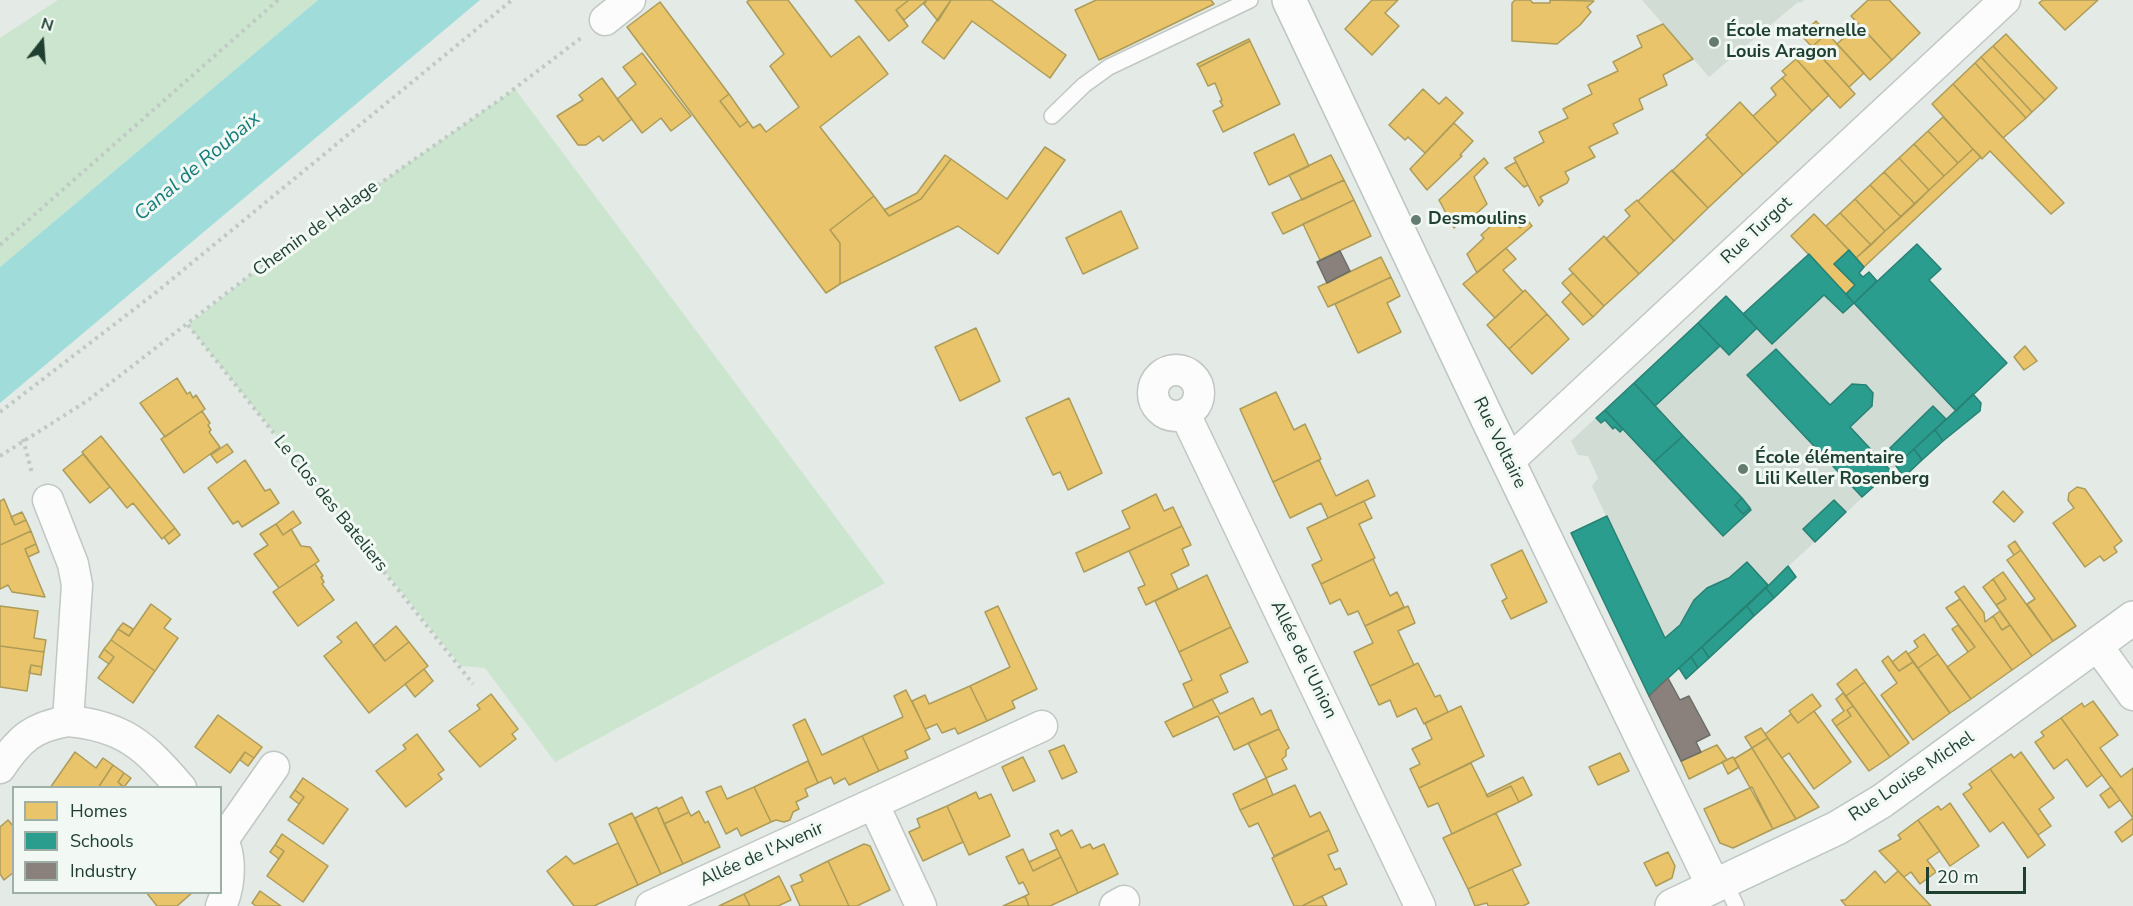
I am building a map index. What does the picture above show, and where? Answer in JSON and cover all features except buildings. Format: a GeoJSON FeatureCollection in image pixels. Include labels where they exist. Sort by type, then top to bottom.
{"type":"FeatureCollection","features":[{"type":"Feature","properties":{"kind":"street"},"geometry":{"type":"LineString","coordinates":[[605,20],[630,0]]}},
{"type":"Feature","properties":{"kind":"street","name":"Rue Voltaire"},"geometry":{"type":"LineString","coordinates":[[1289,0],[1508,462],[1724,890]]}},
{"type":"Feature","properties":{"kind":"street","name":"Rue Turgot"},"geometry":{"type":"LineString","coordinates":[[1508,462],[2005,0]]}},
{"type":"Feature","properties":{"kind":"street","name":"Allée de l'Union"},"geometry":{"type":"LineString","coordinates":[[1185,414],[1420,906]]}},
{"type":"Feature","properties":{"kind":"street"},"geometry":{"type":"LineString","coordinates":[[48,500],[74,564],[77,585],[68,721]]}},
{"type":"Feature","properties":{"kind":"street","name":"Rue Louise Michel"},"geometry":{"type":"LineString","coordinates":[[1672,906],[1724,890],[1882,801],[2133,618]]}},
{"type":"Feature","properties":{"kind":"street"},"geometry":{"type":"LineString","coordinates":[[2096,644],[2133,695]]}},
{"type":"Feature","properties":{"kind":"street"},"geometry":{"type":"LineString","coordinates":[[0,768],[19,742],[46,725],[68,721],[93,723],[126,735],[156,759],[179,786]]}},
{"type":"Feature","properties":{"kind":"street","name":"Allée de l'Avenir"},"geometry":{"type":"LineString","coordinates":[[651,906],[1042,726]]}},
{"type":"Feature","properties":{"kind":"street"},"geometry":{"type":"LineString","coordinates":[[221,906],[229,877],[222,838],[274,767]]}},
{"type":"Feature","properties":{"kind":"street"},"geometry":{"type":"LineString","coordinates":[[874,805],[921,906]]}},
{"type":"Feature","properties":{"kind":"lane"},"geometry":{"type":"LineString","coordinates":[[1052,116],[1084,85],[1109,67],[1250,0]]}},
{"type":"Feature","properties":{"kind":"path"},"geometry":{"type":"LineString","coordinates":[[0,245],[278,0]]}},
{"type":"Feature","properties":{"kind":"path"},"geometry":{"type":"LineString","coordinates":[[0,412],[154,294],[512,0]]}},
{"type":"Feature","properties":{"kind":"path","name":"Chemin de Halage"},"geometry":{"type":"LineString","coordinates":[[0,456],[23,439],[40,433],[87,401],[264,265],[498,101],[605,20]]}},
{"type":"Feature","properties":{"kind":"path","name":"Le Clos des Bateliers"},"geometry":{"type":"LineString","coordinates":[[188,325],[473,684]]}},
{"type":"Feature","properties":{"kind":"shaded area","name":"École maternelle Louis Aragon"},"geometry":{"type":"Polygon","coordinates":[[[1642,0],[1804,0],[1798,2],[1709,77],[1642,0]]]}},
{"type":"Feature","properties":{"kind":"shaded area","name":"École élémentaire Lili Keller Rosenberg"},"geometry":{"type":"Polygon","coordinates":[[[1917,244],[1941,269],[1929,280],[2007,363],[1649,696],[1571,533],[1606,516],[1592,486],[1598,478],[1588,456],[1578,455],[1571,441],[1726,296],[1743,314],[1809,254],[1854,302],[1917,244]]]}},
{"type":"Feature","properties":{"kind":"green space"},"geometry":{"type":"Polygon","coordinates":[[[58,0],[318,0],[0,267],[0,38],[58,0]]]}},
{"type":"Feature","properties":{"kind":"green space"},"geometry":{"type":"Polygon","coordinates":[[[515,89],[885,583],[555,762],[485,668],[461,666],[188,325],[263,265],[515,89]]]}},
{"type":"Feature","properties":{"kind":"water","name":"Canal de Roubaix"},"geometry":{"type":"Polygon","coordinates":[[[318,0],[480,0],[0,403],[0,267],[318,0]]]}},
{"type":"Feature","properties":{"kind":"place","name":"École maternelle Louis Aragon"},"geometry":{"type":"Point","coordinates":[1714,42]}},
{"type":"Feature","properties":{"kind":"place","name":"Desmoulins"},"geometry":{"type":"Point","coordinates":[1416,220]}},
{"type":"Feature","properties":{"kind":"place","name":"École élémentaire Lili Keller Rosenberg"},"geometry":{"type":"Point","coordinates":[1743,469]}}]}
